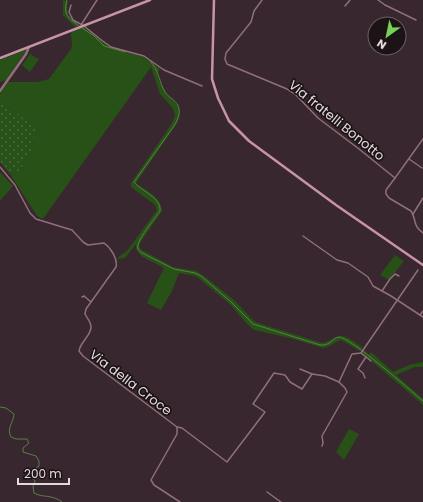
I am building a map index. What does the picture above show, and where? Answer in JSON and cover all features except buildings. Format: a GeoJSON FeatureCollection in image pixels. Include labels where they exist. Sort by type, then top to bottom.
{"type":"FeatureCollection","features":[{"type":"Feature","properties":{"kind":"main road"},"geometry":{"type":"LineString","coordinates":[[0,58],[150,0]]}},
{"type":"Feature","properties":{"kind":"main road"},"geometry":{"type":"LineString","coordinates":[[214,0],[212,79],[218,98],[230,121],[249,141],[336,205],[423,265]]}},
{"type":"Feature","properties":{"kind":"street"},"geometry":{"type":"LineString","coordinates":[[81,26],[97,0]]}},
{"type":"Feature","properties":{"kind":"street","name":"Via fratelli Bonotto"},"geometry":{"type":"LineString","coordinates":[[262,0],[254,11],[251,22],[226,53],[226,62],[229,66],[288,89],[296,95],[318,118],[395,178]]}},
{"type":"Feature","properties":{"kind":"street"},"geometry":{"type":"LineString","coordinates":[[345,6],[350,0]]}},
{"type":"Feature","properties":{"kind":"street"},"geometry":{"type":"LineString","coordinates":[[378,0],[416,20]]}},
{"type":"Feature","properties":{"kind":"street"},"geometry":{"type":"LineString","coordinates":[[71,5],[69,12],[73,20],[111,47],[144,56],[164,70],[202,86]]}},
{"type":"Feature","properties":{"kind":"street"},"geometry":{"type":"LineString","coordinates":[[0,90],[26,54],[29,47]]}},
{"type":"Feature","properties":{"kind":"street"},"geometry":{"type":"LineString","coordinates":[[423,139],[386,190],[386,194],[413,214],[416,226],[423,233]]}},
{"type":"Feature","properties":{"kind":"street"},"geometry":{"type":"LineString","coordinates":[[409,159],[422,168]]}},
{"type":"Feature","properties":{"kind":"street","name":"Via della Croce"},"geometry":{"type":"LineString","coordinates":[[0,167],[15,185],[30,213],[36,219],[72,230],[88,245],[104,242],[115,258],[117,265],[86,309],[85,314],[91,324],[91,329],[80,346],[79,351],[80,354],[177,428],[177,434],[151,480],[154,485],[180,502]]}},
{"type":"Feature","properties":{"kind":"street"},"geometry":{"type":"LineString","coordinates":[[413,214],[423,198]]}},
{"type":"Feature","properties":{"kind":"street"},"geometry":{"type":"LineString","coordinates":[[303,236],[337,260],[348,263],[368,277],[373,286],[423,317]]}},
{"type":"Feature","properties":{"kind":"street"},"geometry":{"type":"LineString","coordinates":[[361,353],[418,270]]}},
{"type":"Feature","properties":{"kind":"street"},"geometry":{"type":"LineString","coordinates":[[382,291],[395,274],[399,276]]}},
{"type":"Feature","properties":{"kind":"street"},"geometry":{"type":"LineString","coordinates":[[82,297],[84,296],[91,302]]}},
{"type":"Feature","properties":{"kind":"street"},"geometry":{"type":"LineString","coordinates":[[420,315],[423,311]]}},
{"type":"Feature","properties":{"kind":"street"},"geometry":{"type":"LineString","coordinates":[[339,382],[352,354],[361,353],[371,361]]}},
{"type":"Feature","properties":{"kind":"street"},"geometry":{"type":"LineString","coordinates":[[364,378],[362,373],[358,370],[366,357]]}},
{"type":"Feature","properties":{"kind":"street"},"geometry":{"type":"LineString","coordinates":[[300,369],[312,374],[325,376],[339,382],[347,392],[322,436],[322,446]]}},
{"type":"Feature","properties":{"kind":"street"},"geometry":{"type":"LineString","coordinates":[[177,428],[182,428],[227,462],[265,412],[253,404],[274,373],[285,375],[290,382],[302,389],[312,374]]}},
{"type":"Feature","properties":{"kind":"street"},"geometry":{"type":"LineString","coordinates":[[267,492],[281,502]]}},
{"type":"Feature","properties":{"kind":"green space"},"geometry":{"type":"Polygon","coordinates":[[[63,0],[68,1],[67,9],[69,15],[79,25],[75,27],[63,15],[63,0]]]}},
{"type":"Feature","properties":{"kind":"green space"},"geometry":{"type":"Polygon","coordinates":[[[83,27],[111,48],[144,57],[160,69],[157,74],[161,85],[179,108],[180,112],[177,123],[136,183],[156,198],[162,211],[140,243],[139,247],[173,267],[196,271],[204,276],[234,300],[255,322],[322,343],[339,336],[347,337],[363,348],[360,351],[341,340],[323,348],[290,338],[254,330],[231,305],[196,276],[179,273],[172,291],[161,310],[147,303],[164,268],[141,256],[136,249],[136,244],[125,258],[118,259],[118,257],[127,251],[157,210],[155,205],[131,187],[131,183],[172,123],[175,115],[172,107],[160,94],[151,67],[43,219],[37,216],[10,174],[23,171],[22,163],[33,151],[30,144],[39,130],[38,127],[0,102],[0,94],[8,82],[38,82],[49,79],[71,49],[71,32],[83,27]]]}},
{"type":"Feature","properties":{"kind":"green space"},"geometry":{"type":"Polygon","coordinates":[[[27,49],[6,80],[0,82],[0,60],[27,49]]]}},
{"type":"Feature","properties":{"kind":"green space"},"geometry":{"type":"Polygon","coordinates":[[[30,54],[39,59],[30,72],[22,65],[30,54]]]}},
{"type":"Feature","properties":{"kind":"green space"},"geometry":{"type":"Polygon","coordinates":[[[0,102],[38,127],[39,130],[30,144],[33,151],[22,163],[23,171],[10,174],[0,162],[0,102]]]}},
{"type":"Feature","properties":{"kind":"green space"},"geometry":{"type":"Polygon","coordinates":[[[0,172],[13,186],[0,201],[0,172]]]}},
{"type":"Feature","properties":{"kind":"green space"},"geometry":{"type":"Polygon","coordinates":[[[395,255],[404,261],[389,280],[380,275],[395,255]]]}},
{"type":"Feature","properties":{"kind":"green space"},"geometry":{"type":"Polygon","coordinates":[[[364,350],[369,355],[371,352],[393,372],[409,365],[423,362],[423,367],[415,367],[396,375],[423,399],[423,406],[362,353],[364,350]]]}},
{"type":"Feature","properties":{"kind":"green space"},"geometry":{"type":"Polygon","coordinates":[[[349,429],[359,434],[344,460],[336,452],[349,429]]]}},
{"type":"Feature","properties":{"kind":"waterway"},"geometry":{"type":"LineString","coordinates":[[67,0],[67,16],[79,26]]}},
{"type":"Feature","properties":{"kind":"waterway"},"geometry":{"type":"LineString","coordinates":[[82,28],[93,35],[104,46],[125,52]]}},
{"type":"Feature","properties":{"kind":"waterway"},"geometry":{"type":"LineString","coordinates":[[150,61],[155,68],[165,92],[177,104],[179,111],[178,118],[174,126],[134,182],[137,186],[154,198],[160,211],[140,240],[138,245],[139,251],[174,269],[195,273],[201,276],[230,301],[253,324],[320,345],[327,344],[339,337],[345,339],[394,376],[423,401]]}},
{"type":"Feature","properties":{"kind":"waterway"},"geometry":{"type":"LineString","coordinates":[[0,407],[6,408],[14,414],[9,431],[11,437],[16,439],[27,439],[29,443],[23,448],[23,452],[36,456],[39,461],[39,466],[30,474],[35,481],[33,487],[34,493],[55,498],[62,502]]}}]}
